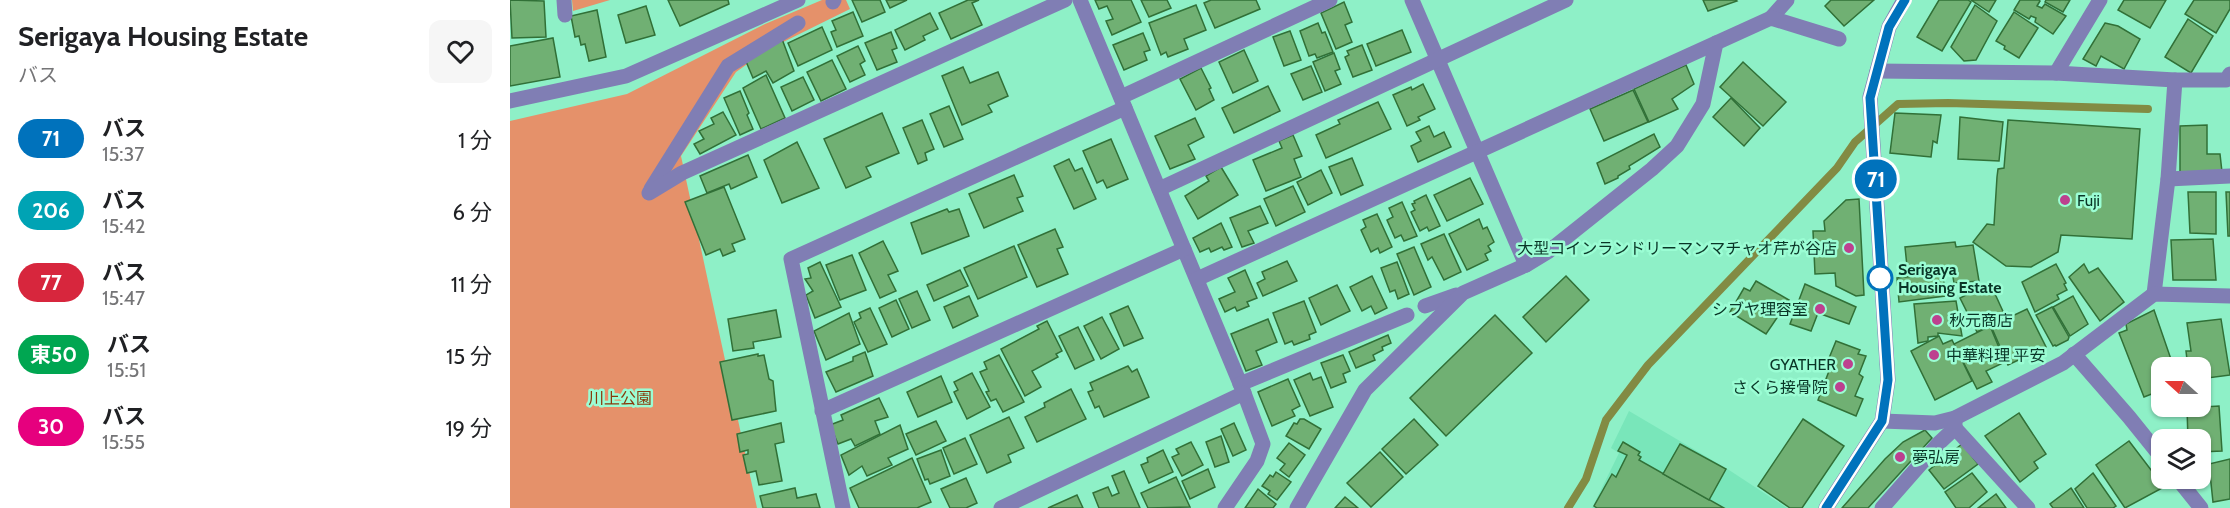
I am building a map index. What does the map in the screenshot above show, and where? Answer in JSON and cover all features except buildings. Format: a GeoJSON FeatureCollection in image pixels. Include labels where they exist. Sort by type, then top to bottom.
{"type":"FeatureCollection","features":[{"type":"Feature","properties":{"kind":"street"},"geometry":{"type":"LineString","coordinates":[[510,101],[626,76],[798,0]]}},
{"type":"Feature","properties":{"kind":"street"},"geometry":{"type":"LineString","coordinates":[[798,23],[728,66],[649,193],[682,173],[1065,0]]}},
{"type":"Feature","properties":{"kind":"street"},"geometry":{"type":"LineString","coordinates":[[1080,0],[1242,388],[1263,444],[1257,461],[1226,508]]}},
{"type":"Feature","properties":{"kind":"street"},"geometry":{"type":"LineString","coordinates":[[843,508],[791,259],[1123,103],[1330,0]]}},
{"type":"Feature","properties":{"kind":"street"},"geometry":{"type":"LineString","coordinates":[[1412,0],[1526,265]]}},
{"type":"Feature","properties":{"kind":"street"},"geometry":{"type":"LineString","coordinates":[[1159,189],[1566,0]]}},
{"type":"Feature","properties":{"kind":"street"},"geometry":{"type":"LineString","coordinates":[[1197,279],[1771,18],[1787,0]]}},
{"type":"Feature","properties":{"kind":"street"},"geometry":{"type":"LineString","coordinates":[[1826,508],[1882,421],[1888,380],[1870,98],[1889,27],[1904,0]]}},
{"type":"Feature","properties":{"kind":"street"},"geometry":{"type":"LineString","coordinates":[[2056,73],[2100,0]]}},
{"type":"Feature","properties":{"kind":"street"},"geometry":{"type":"LineString","coordinates":[[1771,18],[1839,39]]}},
{"type":"Feature","properties":{"kind":"street"},"geometry":{"type":"LineString","coordinates":[[1425,306],[1462,293],[1526,265],[1549,251],[1652,169],[1677,146],[1703,104],[1716,43]]}},
{"type":"Feature","properties":{"kind":"street"},"geometry":{"type":"LineString","coordinates":[[1877,71],[2056,73],[2175,80],[2229,78]]}},
{"type":"Feature","properties":{"kind":"street"},"geometry":{"type":"LineString","coordinates":[[2154,294],[2168,179],[2175,80]]}},
{"type":"Feature","properties":{"kind":"street"},"geometry":{"type":"LineString","coordinates":[[2168,179],[2230,176]]}},
{"type":"Feature","properties":{"kind":"street"},"geometry":{"type":"LineString","coordinates":[[822,411],[1184,249]]}},
{"type":"Feature","properties":{"kind":"street"},"geometry":{"type":"LineString","coordinates":[[1297,508],[1365,390],[1462,293]]}},
{"type":"Feature","properties":{"kind":"street"},"geometry":{"type":"LineString","coordinates":[[1882,508],[1955,423],[2063,363],[2154,294],[2230,296]]}},
{"type":"Feature","properties":{"kind":"street"},"geometry":{"type":"LineString","coordinates":[[1001,508],[1242,388],[1407,315]]}},
{"type":"Feature","properties":{"kind":"street"},"geometry":{"type":"LineString","coordinates":[[2074,354],[2151,444]]}},
{"type":"Feature","properties":{"kind":"street"},"geometry":{"type":"LineString","coordinates":[[1882,421],[1955,423],[2028,508]]}},
{"type":"Feature","properties":{"kind":"street"},"geometry":{"type":"LineString","coordinates":[[2186,489],[2201,508]]}},
{"type":"Feature","properties":{"kind":"shaded area"},"geometry":{"type":"Polygon","coordinates":[[[1629,411],[1729,470],[1787,508],[1592,508],[1619,453],[1611,448],[1629,411]]]}},
{"type":"Feature","properties":{"kind":"green space"},"geometry":{"type":"Polygon","coordinates":[[[572,0],[610,0],[573,11],[572,0]]]}},
{"type":"Feature","properties":{"kind":"green space","name":"川上公園"},"geometry":{"type":"Polygon","coordinates":[[[822,0],[846,0],[850,9],[767,50],[736,72],[681,156],[757,508],[510,508],[510,121],[627,94],[765,24],[822,0]]]}},
{"type":"Feature","properties":{"kind":"waterway"},"geometry":{"type":"LineString","coordinates":[[1568,508],[1586,479],[1606,420],[1648,365],[1837,168],[1855,142],[1898,104],[1948,103],[2148,109]]}},
{"type":"Feature","properties":{"kind":"bus line","name":"71"},"geometry":{"type":"LineString","coordinates":[[1826,508],[1882,421],[1888,380],[1870,98],[1889,27],[1905,0]]}},
{"type":"Feature","properties":{"kind":"place","name":"Fuji"},"geometry":{"type":"Point","coordinates":[2065,200]}},
{"type":"Feature","properties":{"kind":"place","name":"大型コインランドリーマンマチャオ芹が谷店"},"geometry":{"type":"Point","coordinates":[1849,248]}},
{"type":"Feature","properties":{"kind":"place","name":"Serigaya Housing Estate"},"geometry":{"type":"Point","coordinates":[1880,278]}},
{"type":"Feature","properties":{"kind":"place","name":"シブヤ理容室"},"geometry":{"type":"Point","coordinates":[1820,309]}},
{"type":"Feature","properties":{"kind":"place","name":"秋元商店"},"geometry":{"type":"Point","coordinates":[1937,320]}},
{"type":"Feature","properties":{"kind":"place","name":"中華料理 平安"},"geometry":{"type":"Point","coordinates":[1934,355]}},
{"type":"Feature","properties":{"kind":"place","name":"GYATHER"},"geometry":{"type":"Point","coordinates":[1848,364]}},
{"type":"Feature","properties":{"kind":"place","name":"さくら接骨院"},"geometry":{"type":"Point","coordinates":[1840,387]}},
{"type":"Feature","properties":{"kind":"place","name":"夢弘房"},"geometry":{"type":"Point","coordinates":[1900,457]}}]}
